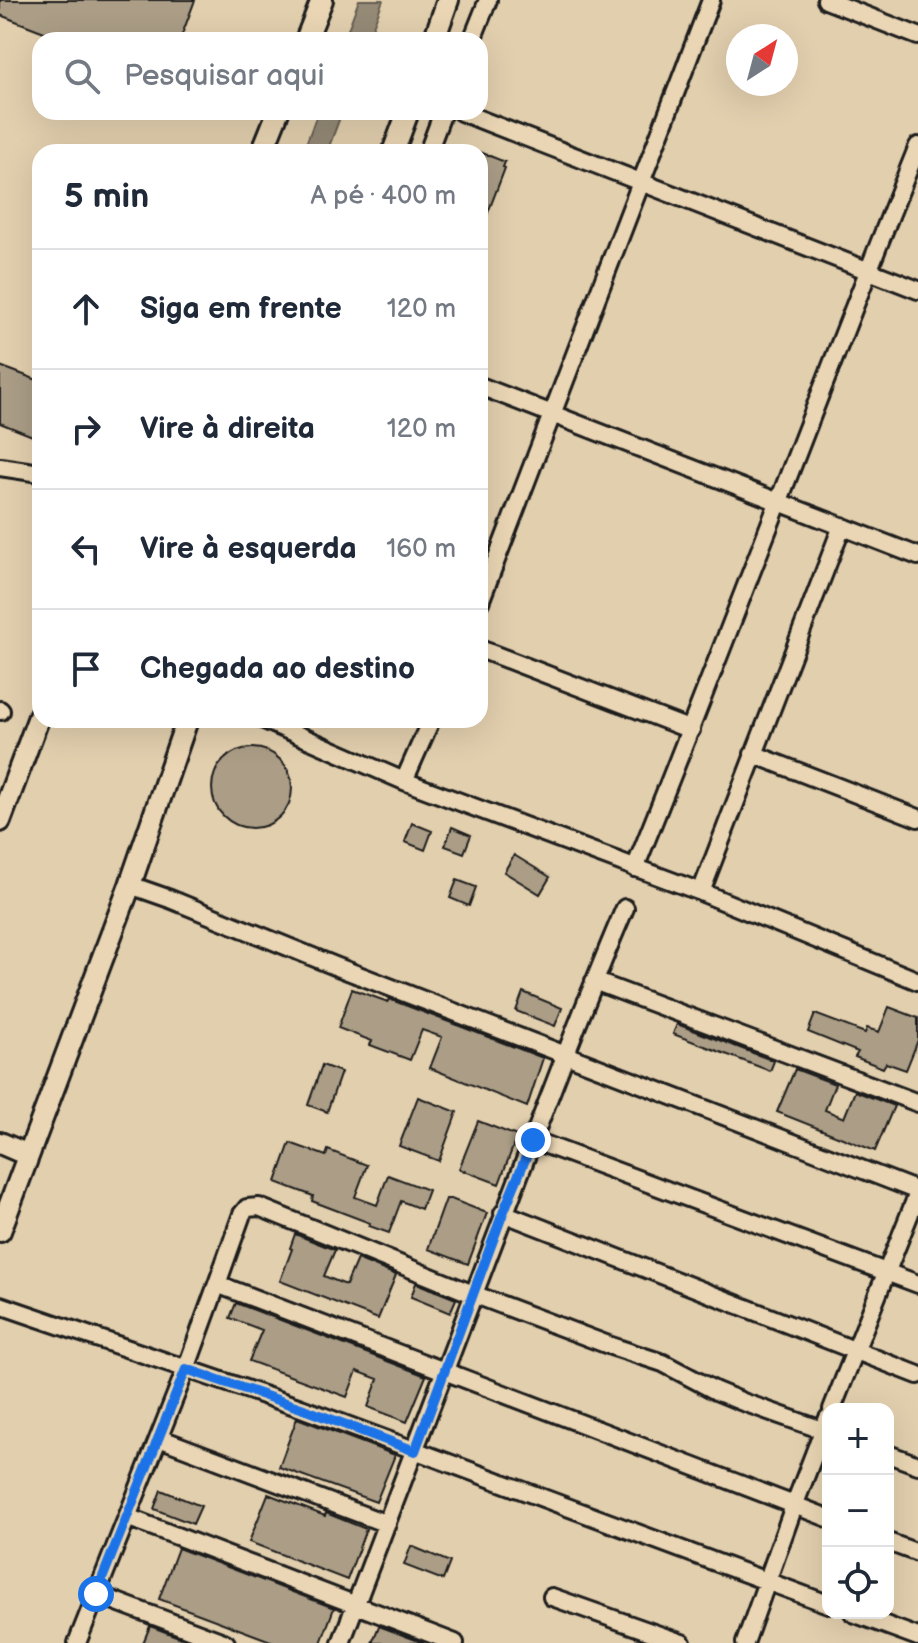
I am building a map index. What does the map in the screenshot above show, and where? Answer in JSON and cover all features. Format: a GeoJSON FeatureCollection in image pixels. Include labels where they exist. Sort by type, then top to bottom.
{"type":"FeatureCollection","features":[{"type":"Feature","properties":{"kind":"main road"},"geometry":{"type":"LineString","coordinates":[[309,32],[322,0]]}},
{"type":"Feature","properties":{"kind":"main road"},"geometry":{"type":"LineString","coordinates":[[437,32],[448,0]]}},
{"type":"Feature","properties":{"kind":"main road"},"geometry":{"type":"LineString","coordinates":[[265,144],[275,120]]}},
{"type":"Feature","properties":{"kind":"main road"},"geometry":{"type":"LineString","coordinates":[[396,144],[405,120]]}},
{"type":"Feature","properties":{"kind":"main road"},"geometry":{"type":"LineString","coordinates":[[0,821],[35,728]]}},
{"type":"Feature","properties":{"kind":"main road"},"geometry":{"type":"LineString","coordinates":[[0,1231],[130,885],[184,728]]}},
{"type":"Feature","properties":{"kind":"main road"},"geometry":{"type":"LineString","coordinates":[[0,1143],[28,1155]]}},
{"type":"Feature","properties":{"kind":"street"},"geometry":{"type":"LineString","coordinates":[[475,32],[488,0]]}},
{"type":"Feature","properties":{"kind":"street"},"geometry":{"type":"LineString","coordinates":[[488,581],[711,0]]}},
{"type":"Feature","properties":{"kind":"street"},"geometry":{"type":"LineString","coordinates":[[826,0],[918,36]]}},
{"type":"Feature","properties":{"kind":"street"},"geometry":{"type":"LineString","coordinates":[[431,144],[440,120]]}},
{"type":"Feature","properties":{"kind":"street"},"geometry":{"type":"LineString","coordinates":[[482,120],[918,290]]}},
{"type":"Feature","properties":{"kind":"street"},"geometry":{"type":"LineString","coordinates":[[635,868],[918,146]]}},
{"type":"Feature","properties":{"kind":"street"},"geometry":{"type":"LineString","coordinates":[[488,389],[918,556]]}},
{"type":"Feature","properties":{"kind":"street"},"geometry":{"type":"LineString","coordinates":[[0,467],[32,472]]}},
{"type":"Feature","properties":{"kind":"street"},"geometry":{"type":"LineString","coordinates":[[701,892],[842,526]]}},
{"type":"Feature","properties":{"kind":"street"},"geometry":{"type":"LineString","coordinates":[[488,652],[691,730]]}},
{"type":"Feature","properties":{"kind":"street"},"geometry":{"type":"LineString","coordinates":[[282,728],[404,781],[701,892],[918,981]]}},
{"type":"Feature","properties":{"kind":"street"},"geometry":{"type":"LineString","coordinates":[[404,781],[427,728]]}},
{"type":"Feature","properties":{"kind":"street"},"geometry":{"type":"LineString","coordinates":[[753,754],[918,818]]}},
{"type":"Feature","properties":{"kind":"street"},"geometry":{"type":"LineString","coordinates":[[130,885],[918,1192],[834,1403]]}},
{"type":"Feature","properties":{"kind":"street"},"geometry":{"type":"LineString","coordinates":[[341,1643],[503,1213],[625,908]]}},
{"type":"Feature","properties":{"kind":"street"},"geometry":{"type":"LineString","coordinates":[[594,981],[918,1103]]}},
{"type":"Feature","properties":{"kind":"street"},"geometry":{"type":"LineString","coordinates":[[533,1140],[918,1284]]}},
{"type":"Feature","properties":{"kind":"street"},"geometry":{"type":"LineString","coordinates":[[77,1643],[186,1369],[242,1214],[247,1208],[259,1207],[473,1294],[663,1363],[743,1402],[822,1426]]}},
{"type":"Feature","properties":{"kind":"street"},"geometry":{"type":"LineString","coordinates":[[503,1213],[918,1375]]}},
{"type":"Feature","properties":{"kind":"street"},"geometry":{"type":"LineString","coordinates":[[217,1284],[822,1516]]}},
{"type":"Feature","properties":{"kind":"street"},"geometry":{"type":"LineString","coordinates":[[0,1305],[301,1408],[822,1602]]}},
{"type":"Feature","properties":{"kind":"street"},"geometry":{"type":"LineString","coordinates":[[745,1643],[822,1437]]}},
{"type":"Feature","properties":{"kind":"street"},"geometry":{"type":"LineString","coordinates":[[159,1438],[387,1524]]}},
{"type":"Feature","properties":{"kind":"street"},"geometry":{"type":"LineString","coordinates":[[894,1456],[918,1465]]}},
{"type":"Feature","properties":{"kind":"street"},"geometry":{"type":"LineString","coordinates":[[127,1517],[455,1643]]}},
{"type":"Feature","properties":{"kind":"street"},"geometry":{"type":"LineString","coordinates":[[894,1544],[918,1553]]}},
{"type":"Feature","properties":{"kind":"street"},"geometry":{"type":"LineString","coordinates":[[96,1594],[226,1643]]}},
{"type":"Feature","properties":{"kind":"street"},"geometry":{"type":"LineString","coordinates":[[552,1597],[682,1643]]}},
{"type":"Feature","properties":{"kind":"street"},"geometry":{"type":"LineString","coordinates":[[869,1619],[918,1637]]}},
{"type":"Feature","properties":{"kind":"shaded area"},"geometry":{"type":"Polygon","coordinates":[[[359,0],[383,0],[371,32],[347,32],[359,0]]]}},
{"type":"Feature","properties":{"kind":"shaded area"},"geometry":{"type":"Polygon","coordinates":[[[315,120],[339,120],[330,144],[306,144],[315,120]]]}},
{"type":"Feature","properties":{"kind":"building"},"geometry":{"type":"Polygon","coordinates":[[[0,0],[195,0],[183,32],[44,32],[0,15],[0,0]]]}},
{"type":"Feature","properties":{"kind":"building"},"geometry":{"type":"Polygon","coordinates":[[[488,155],[505,162],[488,213],[488,155]]]}},
{"type":"Feature","properties":{"kind":"building"},"geometry":{"type":"Polygon","coordinates":[[[0,366],[32,378],[32,436],[0,423],[0,366]]]}},
{"type":"Feature","properties":{"kind":"building"},"geometry":{"type":"Polygon","coordinates":[[[252,748],[267,751],[280,760],[289,773],[292,788],[289,803],[280,816],[267,825],[252,828],[237,825],[224,816],[215,803],[212,788],[215,773],[224,760],[237,751],[252,748]]]}},
{"type":"Feature","properties":{"kind":"building"},"geometry":{"type":"Polygon","coordinates":[[[412,823],[432,831],[425,850],[405,842],[412,823]]]}},
{"type":"Feature","properties":{"kind":"building"},"geometry":{"type":"Polygon","coordinates":[[[452,827],[471,835],[464,853],[445,846],[452,827]]]}},
{"type":"Feature","properties":{"kind":"building"},"geometry":{"type":"Polygon","coordinates":[[[514,855],[550,877],[540,894],[504,872],[514,855]]]}},
{"type":"Feature","properties":{"kind":"building"},"geometry":{"type":"Polygon","coordinates":[[[457,880],[476,887],[469,906],[450,898],[457,880]]]}},
{"type":"Feature","properties":{"kind":"building"},"geometry":{"type":"Polygon","coordinates":[[[352,989],[388,1002],[389,999],[543,1058],[527,1107],[430,1068],[442,1037],[422,1030],[410,1060],[370,1045],[372,1041],[338,1028],[352,989]]]}},
{"type":"Feature","properties":{"kind":"building"},"geometry":{"type":"Polygon","coordinates":[[[523,992],[562,1008],[555,1026],[516,1011],[523,992]]]}},
{"type":"Feature","properties":{"kind":"building"},"geometry":{"type":"Polygon","coordinates":[[[889,1007],[918,1018],[918,1040],[906,1070],[886,1063],[883,1068],[855,1057],[858,1052],[808,1032],[815,1014],[865,1033],[867,1028],[879,1032],[889,1007]]]}},
{"type":"Feature","properties":{"kind":"building"},"geometry":{"type":"Polygon","coordinates":[[[677,1024],[774,1061],[770,1071],[673,1034],[677,1024]]]}},
{"type":"Feature","properties":{"kind":"building"},"geometry":{"type":"Polygon","coordinates":[[[322,1065],[341,1072],[327,1112],[308,1105],[322,1065]]]}},
{"type":"Feature","properties":{"kind":"building"},"geometry":{"type":"Polygon","coordinates":[[[795,1069],[835,1084],[825,1110],[844,1118],[855,1091],[894,1106],[875,1151],[777,1112],[795,1069]]]}},
{"type":"Feature","properties":{"kind":"building"},"geometry":{"type":"Polygon","coordinates":[[[418,1097],[457,1112],[439,1161],[399,1146],[418,1097]]]}},
{"type":"Feature","properties":{"kind":"building"},"geometry":{"type":"Polygon","coordinates":[[[478,1121],[517,1136],[499,1184],[459,1169],[478,1121]]]}},
{"type":"Feature","properties":{"kind":"building"},"geometry":{"type":"Polygon","coordinates":[[[290,1143],[326,1156],[328,1150],[367,1165],[355,1197],[377,1205],[388,1175],[428,1190],[421,1209],[401,1201],[389,1233],[312,1201],[313,1196],[276,1182],[290,1143]]]}},
{"type":"Feature","properties":{"kind":"building"},"geometry":{"type":"Polygon","coordinates":[[[446,1199],[487,1213],[468,1264],[428,1249],[446,1199]]]}},
{"type":"Feature","properties":{"kind":"building"},"geometry":{"type":"Polygon","coordinates":[[[295,1234],[335,1250],[324,1276],[336,1281],[346,1285],[357,1259],[396,1275],[378,1319],[280,1281],[295,1234]]]}},
{"type":"Feature","properties":{"kind":"building"},"geometry":{"type":"Polygon","coordinates":[[[416,1283],[456,1299],[450,1313],[411,1297],[416,1283]]]}},
{"type":"Feature","properties":{"kind":"building"},"geometry":{"type":"Polygon","coordinates":[[[236,1303],[426,1376],[407,1422],[368,1407],[378,1379],[357,1371],[347,1397],[249,1361],[262,1330],[230,1318],[236,1303]]]}},
{"type":"Feature","properties":{"kind":"building"},"geometry":{"type":"Polygon","coordinates":[[[297,1418],[395,1455],[376,1502],[279,1467],[297,1418]]]}},
{"type":"Feature","properties":{"kind":"building"},"geometry":{"type":"Polygon","coordinates":[[[161,1490],[201,1506],[193,1524],[154,1509],[161,1490]]]}},
{"type":"Feature","properties":{"kind":"building"},"geometry":{"type":"Polygon","coordinates":[[[268,1494],[366,1529],[347,1580],[249,1542],[268,1494]]]}},
{"type":"Feature","properties":{"kind":"building"},"geometry":{"type":"Polygon","coordinates":[[[411,1546],[450,1562],[443,1580],[404,1565],[411,1546]]]}},
{"type":"Feature","properties":{"kind":"building"},"geometry":{"type":"Polygon","coordinates":[[[178,1548],[334,1608],[321,1643],[276,1643],[159,1599],[178,1548]]]}},
{"type":"Feature","properties":{"kind":"building"},"geometry":{"type":"Polygon","coordinates":[[[150,1626],[192,1642],[192,1643],[143,1643],[150,1626]]]}},
{"type":"Feature","properties":{"kind":"building"},"geometry":{"type":"Polygon","coordinates":[[[379,1626],[424,1643],[372,1643],[379,1626]]]}},
{"type":"Feature","properties":{"kind":"route"},"geometry":{"type":"LineString","coordinates":[[96,1594],[186,1369],[415,1451],[533,1140]]}}]}
